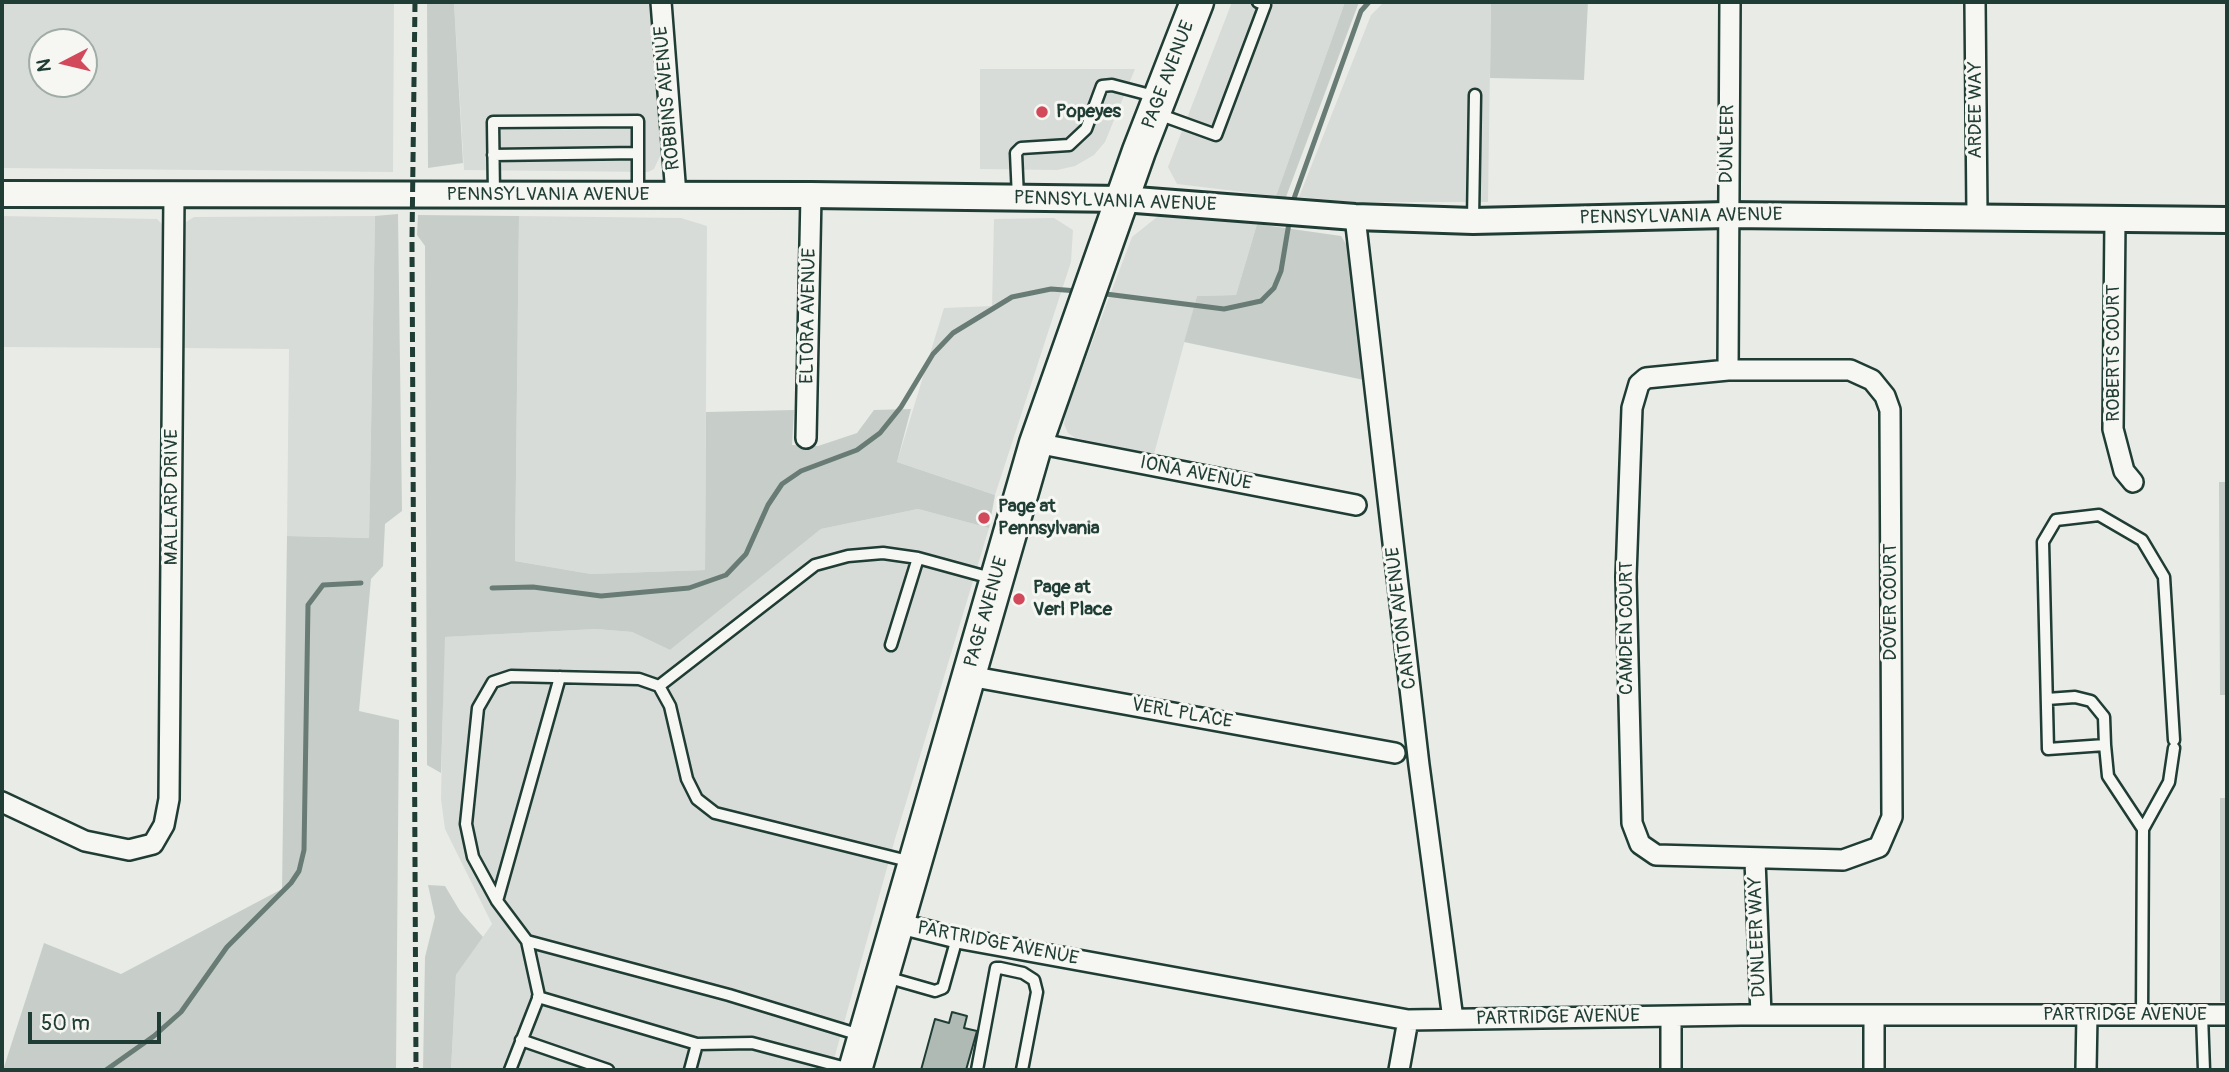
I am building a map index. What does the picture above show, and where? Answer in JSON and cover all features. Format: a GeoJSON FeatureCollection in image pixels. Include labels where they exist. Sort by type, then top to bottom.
{"type":"FeatureCollection","features":[{"type":"Feature","properties":{"kind":"main road","name":"PAGE AVENUE"},"geometry":{"type":"LineString","coordinates":[[855,1070],[1036,443],[1157,105],[1197,2]]}},
{"type":"Feature","properties":{"kind":"street","name":"ROBBINS AVENUE"},"geometry":{"type":"LineString","coordinates":[[661,2],[676,195]]}},
{"type":"Feature","properties":{"kind":"street","name":"DUNLEER"},"geometry":{"type":"LineString","coordinates":[[1728,370],[1730,2]]}},
{"type":"Feature","properties":{"kind":"street","name":"ARDEE WAY"},"geometry":{"type":"LineString","coordinates":[[1976,215],[1980,3]]}},
{"type":"Feature","properties":{"kind":"street","name":"PENNSYLVANIA AVENUE"},"geometry":{"type":"LineString","coordinates":[[2,194],[811,195],[1123,199],[1356,217],[1473,221],[1727,215],[1976,215],[2227,220]]}},
{"type":"Feature","properties":{"kind":"street","name":"MALLARD DRIVE"},"geometry":{"type":"LineString","coordinates":[[2,802],[85,841],[129,850],[153,844],[164,825],[169,799],[174,194]]}},
{"type":"Feature","properties":{"kind":"street","name":"ELTORA AVENUE"},"geometry":{"type":"LineString","coordinates":[[806,438],[811,195]]}},
{"type":"Feature","properties":{"kind":"street","name":"CANTON AVENUE"},"geometry":{"type":"LineString","coordinates":[[1356,217],[1419,765],[1453,1019]]}},
{"type":"Feature","properties":{"kind":"street","name":"ROBERTS COURT"},"geometry":{"type":"LineString","coordinates":[[2115,219],[2113,429],[2124,471],[2133,482]]}},
{"type":"Feature","properties":{"kind":"street","name":"DOVER COURT"},"geometry":{"type":"LineString","coordinates":[[1728,370],[1850,370],[1872,380],[1885,396],[1890,410],[1892,817],[1879,847],[1868,853],[1832,862],[1755,860]]}},
{"type":"Feature","properties":{"kind":"street","name":"CAMDEN COURT"},"geometry":{"type":"LineString","coordinates":[[1728,370],[1646,378],[1639,384],[1632,408],[1626,577],[1631,811],[1632,823],[1640,844],[1656,855],[1755,860]]}},
{"type":"Feature","properties":{"kind":"street","name":"IONA AVENUE"},"geometry":{"type":"LineString","coordinates":[[1036,443],[1356,505]]}},
{"type":"Feature","properties":{"kind":"street","name":"VERL PLACE"},"geometry":{"type":"LineString","coordinates":[[969,676],[1395,753]]}},
{"type":"Feature","properties":{"kind":"street","name":"DUNLEER WAY"},"geometry":{"type":"LineString","coordinates":[[1755,860],[1760,1015]]}},
{"type":"Feature","properties":{"kind":"street","name":"PARTRIDGE AVENUE"},"geometry":{"type":"LineString","coordinates":[[897,923],[957,939],[1408,1020],[1760,1015],[2227,1015]]}},
{"type":"Feature","properties":{"kind":"street"},"geometry":{"type":"LineString","coordinates":[[1874,1015],[1874,1070]]}},
{"type":"Feature","properties":{"kind":"street"},"geometry":{"type":"LineString","coordinates":[[2086,1070],[2087,1015]]}},
{"type":"Feature","properties":{"kind":"street"},"geometry":{"type":"LineString","coordinates":[[1671,1017],[1671,1070]]}},
{"type":"Feature","properties":{"kind":"street"},"geometry":{"type":"LineString","coordinates":[[1399,1070],[1408,1020]]}},
{"type":"Feature","properties":{"kind":"lane"},"geometry":{"type":"LineString","coordinates":[[1018,198],[1016,153],[1021,148],[1069,145],[1086,129],[1102,86],[1112,85],[1216,135],[1265,5],[1258,2]]}},
{"type":"Feature","properties":{"kind":"lane"},"geometry":{"type":"LineString","coordinates":[[1473,221],[1475,94]]}},
{"type":"Feature","properties":{"kind":"lane"},"geometry":{"type":"LineString","coordinates":[[494,195],[493,122],[612,124],[638,121],[638,195]]}},
{"type":"Feature","properties":{"kind":"lane"},"geometry":{"type":"LineString","coordinates":[[493,155],[585,151],[638,153]]}},
{"type":"Feature","properties":{"kind":"lane"},"geometry":{"type":"LineString","coordinates":[[2105,745],[2048,749],[2043,542],[2056,520],[2099,515],[2142,540],[2164,577],[2174,744],[2169,782],[2143,829],[2141,1015]]}},
{"type":"Feature","properties":{"kind":"lane"},"geometry":{"type":"LineString","coordinates":[[659,686],[816,565],[848,556],[883,553],[918,558],[996,580]]}},
{"type":"Feature","properties":{"kind":"lane"},"geometry":{"type":"LineString","coordinates":[[891,645],[918,558]]}},
{"type":"Feature","properties":{"kind":"lane"},"geometry":{"type":"LineString","coordinates":[[510,1070],[538,997],[527,941],[496,901],[473,857],[466,824],[478,708],[493,682],[511,676],[560,677],[639,679],[659,686],[670,706],[687,779],[697,799],[715,813],[915,863]]}},
{"type":"Feature","properties":{"kind":"lane"},"geometry":{"type":"LineString","coordinates":[[496,901],[560,677]]}},
{"type":"Feature","properties":{"kind":"lane"},"geometry":{"type":"LineString","coordinates":[[2047,699],[2076,697],[2091,701],[2104,717],[2108,776],[2143,829]]}},
{"type":"Feature","properties":{"kind":"lane"},"geometry":{"type":"LineString","coordinates":[[882,976],[935,991],[943,988],[957,939]]}},
{"type":"Feature","properties":{"kind":"lane"},"geometry":{"type":"LineString","coordinates":[[527,941],[729,995],[865,1037]]}},
{"type":"Feature","properties":{"kind":"lane"},"geometry":{"type":"LineString","coordinates":[[977,1070],[1000,946]]}},
{"type":"Feature","properties":{"kind":"lane"},"geometry":{"type":"LineString","coordinates":[[996,968],[1023,973],[1034,980],[1037,992],[1022,1070]]}},
{"type":"Feature","properties":{"kind":"lane"},"geometry":{"type":"LineString","coordinates":[[538,997],[697,1044],[752,1042],[855,1070]]}},
{"type":"Feature","properties":{"kind":"lane"},"geometry":{"type":"LineString","coordinates":[[2202,1015],[2204,1070]]}},
{"type":"Feature","properties":{"kind":"lane"},"geometry":{"type":"LineString","coordinates":[[521,1040],[608,1070]]}},
{"type":"Feature","properties":{"kind":"lane"},"geometry":{"type":"LineString","coordinates":[[690,1070],[697,1044]]}},
{"type":"Feature","properties":{"kind":"shaded area"},"geometry":{"type":"Polygon","coordinates":[[[2,2],[394,2],[393,172],[2,168],[2,2]]]}},
{"type":"Feature","properties":{"kind":"shaded area"},"geometry":{"type":"Polygon","coordinates":[[[427,2],[454,2],[463,163],[428,168],[427,2]]]}},
{"type":"Feature","properties":{"kind":"shaded area"},"geometry":{"type":"Polygon","coordinates":[[[454,2],[650,2],[661,154],[654,169],[648,172],[464,170],[454,2]]]}},
{"type":"Feature","properties":{"kind":"shaded area"},"geometry":{"type":"Polygon","coordinates":[[[1232,2],[1345,2],[1276,196],[1177,184],[1168,167],[1232,2]]]}},
{"type":"Feature","properties":{"kind":"shaded area"},"geometry":{"type":"Polygon","coordinates":[[[1345,2],[1359,2],[1286,197],[1276,196],[1345,2]]]}},
{"type":"Feature","properties":{"kind":"shaded area"},"geometry":{"type":"Polygon","coordinates":[[[1384,2],[1491,2],[1488,202],[1353,202],[1299,197],[1371,15],[1384,2]]]}},
{"type":"Feature","properties":{"kind":"shaded area"},"geometry":{"type":"Polygon","coordinates":[[[1491,2],[1588,2],[1584,80],[1490,78],[1491,2]]]}},
{"type":"Feature","properties":{"kind":"shaded area"},"geometry":{"type":"Polygon","coordinates":[[[980,69],[1135,69],[1105,142],[1094,155],[1075,166],[1057,170],[980,169],[980,69]]]}},
{"type":"Feature","properties":{"kind":"shaded area"},"geometry":{"type":"Polygon","coordinates":[[[398,214],[402,511],[385,524],[383,566],[371,579],[359,711],[399,720],[396,1070],[3,1070],[44,943],[121,974],[282,889],[287,536],[369,538],[375,216],[398,214]]]}},
{"type":"Feature","properties":{"kind":"shaded area"},"geometry":{"type":"Polygon","coordinates":[[[418,215],[519,216],[515,561],[591,574],[705,570],[706,412],[794,410],[792,445],[818,446],[857,433],[874,410],[911,409],[897,462],[995,495],[989,528],[918,509],[821,529],[670,650],[632,632],[596,629],[445,637],[441,773],[427,765],[425,246],[417,235],[418,215]]]}},
{"type":"Feature","properties":{"kind":"shaded area"},"geometry":{"type":"Polygon","coordinates":[[[2,216],[157,219],[162,224],[162,348],[2,347],[2,216]]]}},
{"type":"Feature","properties":{"kind":"shaded area"},"geometry":{"type":"Polygon","coordinates":[[[375,216],[369,538],[287,536],[289,349],[182,348],[184,223],[194,217],[375,216]]]}},
{"type":"Feature","properties":{"kind":"shaded area"},"geometry":{"type":"Polygon","coordinates":[[[519,216],[681,218],[707,226],[705,570],[591,574],[515,561],[519,216]]]}},
{"type":"Feature","properties":{"kind":"shaded area"},"geometry":{"type":"Polygon","coordinates":[[[1178,216],[1257,224],[1236,295],[1197,296],[1154,454],[1075,438],[1068,433],[1064,424],[1066,411],[1132,237],[1157,217],[1178,216]]]}},
{"type":"Feature","properties":{"kind":"shaded area"},"geometry":{"type":"Polygon","coordinates":[[[1054,218],[1073,230],[1071,262],[995,495],[897,462],[944,308],[992,306],[994,219],[1054,218]]]}},
{"type":"Feature","properties":{"kind":"shaded area"},"geometry":{"type":"Polygon","coordinates":[[[1257,224],[1341,236],[1348,247],[1364,380],[1184,342],[1197,296],[1236,295],[1257,224]]]}},
{"type":"Feature","properties":{"kind":"shaded area"},"geometry":{"type":"Polygon","coordinates":[[[2219,482],[2227,482],[2227,695],[2220,695],[2219,482]]]}},
{"type":"Feature","properties":{"kind":"shaded area"},"geometry":{"type":"Polygon","coordinates":[[[918,509],[989,528],[895,839],[831,1070],[451,1070],[456,975],[492,924],[445,829],[441,799],[444,637],[596,629],[632,632],[670,650],[821,529],[918,509]]]}},
{"type":"Feature","properties":{"kind":"shaded area"},"geometry":{"type":"Polygon","coordinates":[[[2220,798],[2227,798],[2227,1002],[2220,1002],[2220,798]]]}},
{"type":"Feature","properties":{"kind":"shaded area"},"geometry":{"type":"Polygon","coordinates":[[[428,885],[445,886],[460,911],[483,937],[456,975],[451,1070],[423,1070],[425,957],[435,917],[428,885]]]}},
{"type":"Feature","properties":{"kind":"building"},"geometry":{"type":"Polygon","coordinates":[[[952,1012],[967,1016],[964,1028],[977,1031],[966,1070],[921,1070],[935,1019],[949,1023],[952,1012]]]}},
{"type":"Feature","properties":{"kind":"waterway"},"geometry":{"type":"LineString","coordinates":[[1292,204],[1361,11],[1369,2]]}},
{"type":"Feature","properties":{"kind":"waterway"},"geometry":{"type":"LineString","coordinates":[[1098,293],[1224,309],[1261,301],[1274,288],[1281,271],[1290,217]]}},
{"type":"Feature","properties":{"kind":"waterway"},"geometry":{"type":"LineString","coordinates":[[492,588],[533,587],[601,596],[689,588],[726,575],[746,554],[768,505],[782,484],[801,471],[857,450],[880,433],[901,407],[933,354],[953,333],[1012,297],[1051,289],[1078,291]]}},
{"type":"Feature","properties":{"kind":"waterway"},"geometry":{"type":"LineString","coordinates":[[106,1070],[154,1036],[181,1012],[227,947],[291,883],[299,871],[304,850],[308,605],[323,585],[361,583]]}},
{"type":"Feature","properties":{"kind":"railway"},"geometry":{"type":"LineString","coordinates":[[415,2],[412,240],[416,1070]]}},
{"type":"Feature","properties":{"kind":"place","name":"Popeyes"},"geometry":{"type":"Point","coordinates":[1042,112]}},
{"type":"Feature","properties":{"kind":"place","name":"Page at Pennsylvania"},"geometry":{"type":"Point","coordinates":[984,518]}},
{"type":"Feature","properties":{"kind":"place","name":"Page at Verl Place"},"geometry":{"type":"Point","coordinates":[1019,599]}}]}
